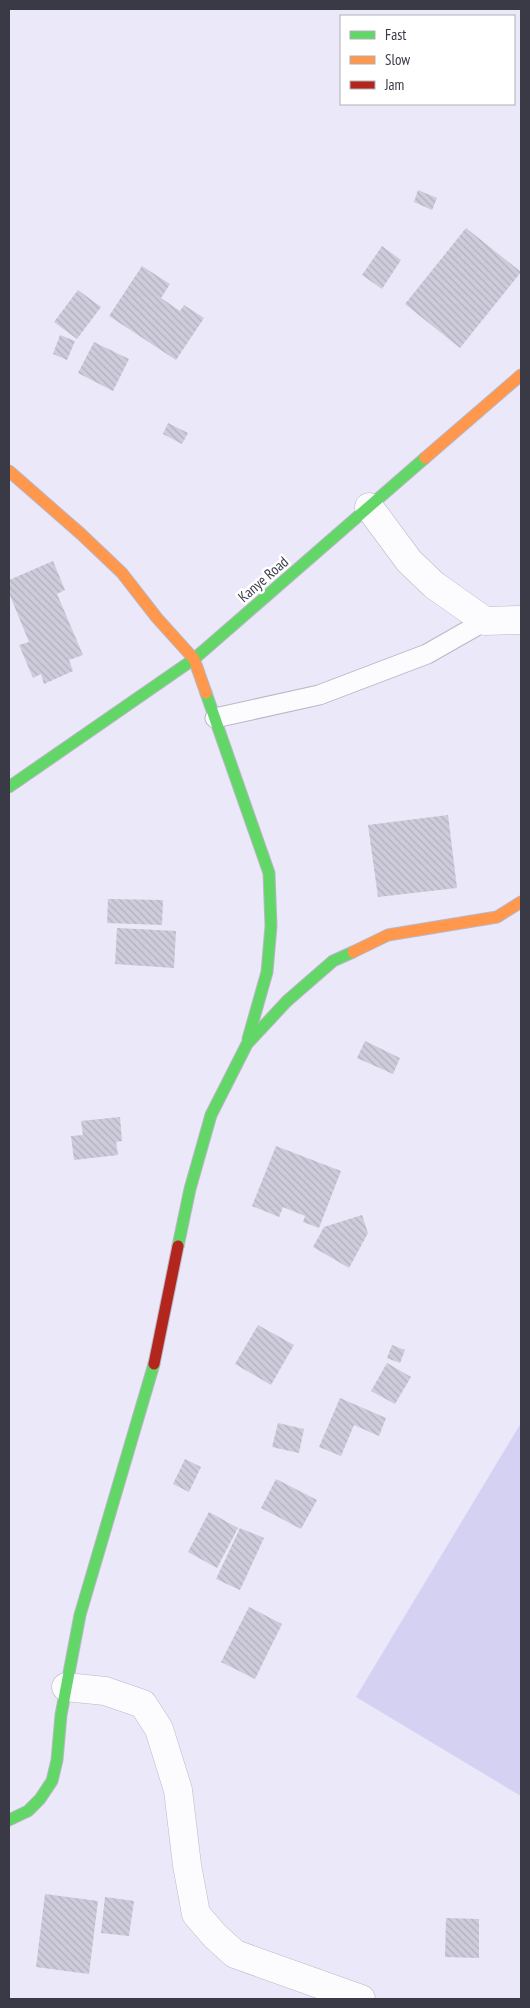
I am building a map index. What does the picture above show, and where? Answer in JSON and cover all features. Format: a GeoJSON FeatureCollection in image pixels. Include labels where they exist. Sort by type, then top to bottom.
{"type":"FeatureCollection","features":[{"type":"Feature","properties":{"kind":"street","name":"Kanye Road"},"geometry":{"type":"LineString","coordinates":[[9,787],[194,659],[521,375]]}},
{"type":"Feature","properties":{"kind":"street"},"geometry":{"type":"LineString","coordinates":[[9,1820],[28,1811],[40,1799],[52,1782],[57,1760],[61,1715],[80,1615],[154,1366],[190,1189],[212,1115],[247,1044],[267,972],[272,926],[269,873],[194,659],[157,618],[122,573],[82,534],[13,481]]}},
{"type":"Feature","properties":{"kind":"street"},"geometry":{"type":"LineString","coordinates":[[369,507],[409,561],[434,586],[485,621],[521,620]]}},
{"type":"Feature","properties":{"kind":"street"},"geometry":{"type":"LineString","coordinates":[[247,1044],[287,1001],[333,961],[388,935],[497,917],[521,902]]}},
{"type":"Feature","properties":{"kind":"street"},"geometry":{"type":"LineString","coordinates":[[66,1687],[104,1691],[143,1704],[159,1730],[178,1790],[187,1865],[196,1914],[215,1936],[235,1954],[361,1999]]}},
{"type":"Feature","properties":{"kind":"lane"},"geometry":{"type":"LineString","coordinates":[[215,718],[319,695],[426,654],[485,621]]}},
{"type":"Feature","properties":{"kind":"shaded area"},"geometry":{"type":"Polygon","coordinates":[[[521,1423],[521,1796],[356,1697],[521,1423]]]}},
{"type":"Feature","properties":{"kind":"building"},"geometry":{"type":"Polygon","coordinates":[[[418,190],[437,198],[432,210],[414,202],[418,190]]]}},
{"type":"Feature","properties":{"kind":"building"},"geometry":{"type":"Polygon","coordinates":[[[466,228],[521,272],[460,348],[405,304],[466,228]]]}},
{"type":"Feature","properties":{"kind":"building"},"geometry":{"type":"Polygon","coordinates":[[[382,246],[401,260],[382,289],[362,275],[382,246]]]}},
{"type":"Feature","properties":{"kind":"building"},"geometry":{"type":"Polygon","coordinates":[[[142,266],[170,284],[161,298],[180,311],[184,305],[204,318],[176,360],[109,316],[142,266]]]}},
{"type":"Feature","properties":{"kind":"building"},"geometry":{"type":"Polygon","coordinates":[[[78,290],[101,307],[77,339],[54,322],[78,290]]]}},
{"type":"Feature","properties":{"kind":"building"},"geometry":{"type":"Polygon","coordinates":[[[60,335],[75,341],[67,360],[53,354],[60,335]]]}},
{"type":"Feature","properties":{"kind":"building"},"geometry":{"type":"Polygon","coordinates":[[[94,342],[129,359],[113,391],[78,373],[94,342]]]}},
{"type":"Feature","properties":{"kind":"building"},"geometry":{"type":"Polygon","coordinates":[[[168,423],[188,433],[182,444],[163,434],[168,423]]]}},
{"type":"Feature","properties":{"kind":"building"},"geometry":{"type":"Polygon","coordinates":[[[53,561],[65,590],[57,594],[83,655],[69,660],[73,671],[44,684],[41,674],[33,678],[19,645],[29,642],[9,593],[9,580],[53,561]]]}},
{"type":"Feature","properties":{"kind":"building"},"geometry":{"type":"Polygon","coordinates":[[[448,815],[457,888],[378,897],[368,825],[448,815]]]}},
{"type":"Feature","properties":{"kind":"building"},"geometry":{"type":"Polygon","coordinates":[[[108,899],[163,900],[162,925],[107,923],[108,899]]]}},
{"type":"Feature","properties":{"kind":"building"},"geometry":{"type":"Polygon","coordinates":[[[117,928],[176,931],[174,968],[115,964],[117,928]]]}},
{"type":"Feature","properties":{"kind":"building"},"geometry":{"type":"Polygon","coordinates":[[[365,1041],[400,1058],[393,1074],[357,1058],[365,1041]]]}},
{"type":"Feature","properties":{"kind":"building"},"geometry":{"type":"Polygon","coordinates":[[[120,1117],[122,1141],[116,1142],[118,1155],[74,1160],[71,1136],[83,1135],[81,1121],[120,1117]]]}},
{"type":"Feature","properties":{"kind":"building"},"geometry":{"type":"Polygon","coordinates":[[[276,1146],[341,1171],[319,1228],[303,1222],[305,1216],[283,1207],[279,1217],[252,1206],[276,1146]]]}},
{"type":"Feature","properties":{"kind":"building"},"geometry":{"type":"Polygon","coordinates":[[[362,1215],[368,1233],[349,1268],[313,1247],[324,1227],[362,1215]]]}},
{"type":"Feature","properties":{"kind":"building"},"geometry":{"type":"Polygon","coordinates":[[[258,1325],[294,1345],[271,1385],[235,1364],[258,1325]]]}},
{"type":"Feature","properties":{"kind":"building"},"geometry":{"type":"Polygon","coordinates":[[[392,1345],[405,1350],[400,1363],[387,1358],[392,1345]]]}},
{"type":"Feature","properties":{"kind":"building"},"geometry":{"type":"Polygon","coordinates":[[[387,1363],[411,1377],[395,1404],[371,1391],[387,1363]]]}},
{"type":"Feature","properties":{"kind":"building"},"geometry":{"type":"Polygon","coordinates":[[[340,1398],[386,1418],[379,1436],[354,1425],[341,1456],[319,1447],[340,1398]]]}},
{"type":"Feature","properties":{"kind":"building"},"geometry":{"type":"Polygon","coordinates":[[[278,1423],[304,1429],[299,1453],[272,1447],[278,1423]]]}},
{"type":"Feature","properties":{"kind":"building"},"geometry":{"type":"Polygon","coordinates":[[[185,1459],[201,1467],[189,1492],[173,1484],[185,1459]]]}},
{"type":"Feature","properties":{"kind":"building"},"geometry":{"type":"Polygon","coordinates":[[[276,1479],[317,1500],[301,1529],[261,1508],[276,1479]]]}},
{"type":"Feature","properties":{"kind":"building"},"geometry":{"type":"Polygon","coordinates":[[[209,1512],[238,1528],[217,1568],[188,1552],[209,1512]]]}},
{"type":"Feature","properties":{"kind":"building"},"geometry":{"type":"Polygon","coordinates":[[[240,1528],[264,1538],[240,1590],[216,1579],[240,1528]]]}},
{"type":"Feature","properties":{"kind":"building"},"geometry":{"type":"Polygon","coordinates":[[[249,1607],[282,1624],[255,1679],[221,1662],[249,1607]]]}},
{"type":"Feature","properties":{"kind":"building"},"geometry":{"type":"Polygon","coordinates":[[[45,1894],[98,1901],[89,1974],[36,1967],[45,1894]]]}},
{"type":"Feature","properties":{"kind":"building"},"geometry":{"type":"Polygon","coordinates":[[[105,1897],[134,1901],[129,1936],[101,1933],[105,1897]]]}},
{"type":"Feature","properties":{"kind":"building"},"geometry":{"type":"Polygon","coordinates":[[[446,1918],[479,1919],[479,1958],[445,1957],[446,1918]]]}},
{"type":"Feature","properties":{"kind":"traffic: fast"},"geometry":{"type":"LineString","coordinates":[[9,787],[194,659],[425,458]]}},
{"type":"Feature","properties":{"kind":"traffic: fast"},"geometry":{"type":"LineString","coordinates":[[206,693],[269,873],[271,926],[267,972],[248,1039]]}},
{"type":"Feature","properties":{"kind":"traffic: fast"},"geometry":{"type":"LineString","coordinates":[[178,1246],[190,1189],[211,1115],[247,1044],[287,1001],[333,961],[353,952]]}},
{"type":"Feature","properties":{"kind":"traffic: fast"},"geometry":{"type":"LineString","coordinates":[[9,1820],[28,1811],[40,1799],[52,1781],[57,1760],[61,1715],[80,1615],[154,1364]]}},
{"type":"Feature","properties":{"kind":"traffic: slow"},"geometry":{"type":"LineString","coordinates":[[425,458],[521,375]]}},
{"type":"Feature","properties":{"kind":"traffic: slow"},"geometry":{"type":"LineString","coordinates":[[9,471],[122,573],[157,618],[194,659],[206,693]]}},
{"type":"Feature","properties":{"kind":"traffic: slow"},"geometry":{"type":"LineString","coordinates":[[353,952],[388,935],[497,917],[521,902]]}},
{"type":"Feature","properties":{"kind":"traffic: jam"},"geometry":{"type":"LineString","coordinates":[[154,1364],[178,1246]]}}]}
